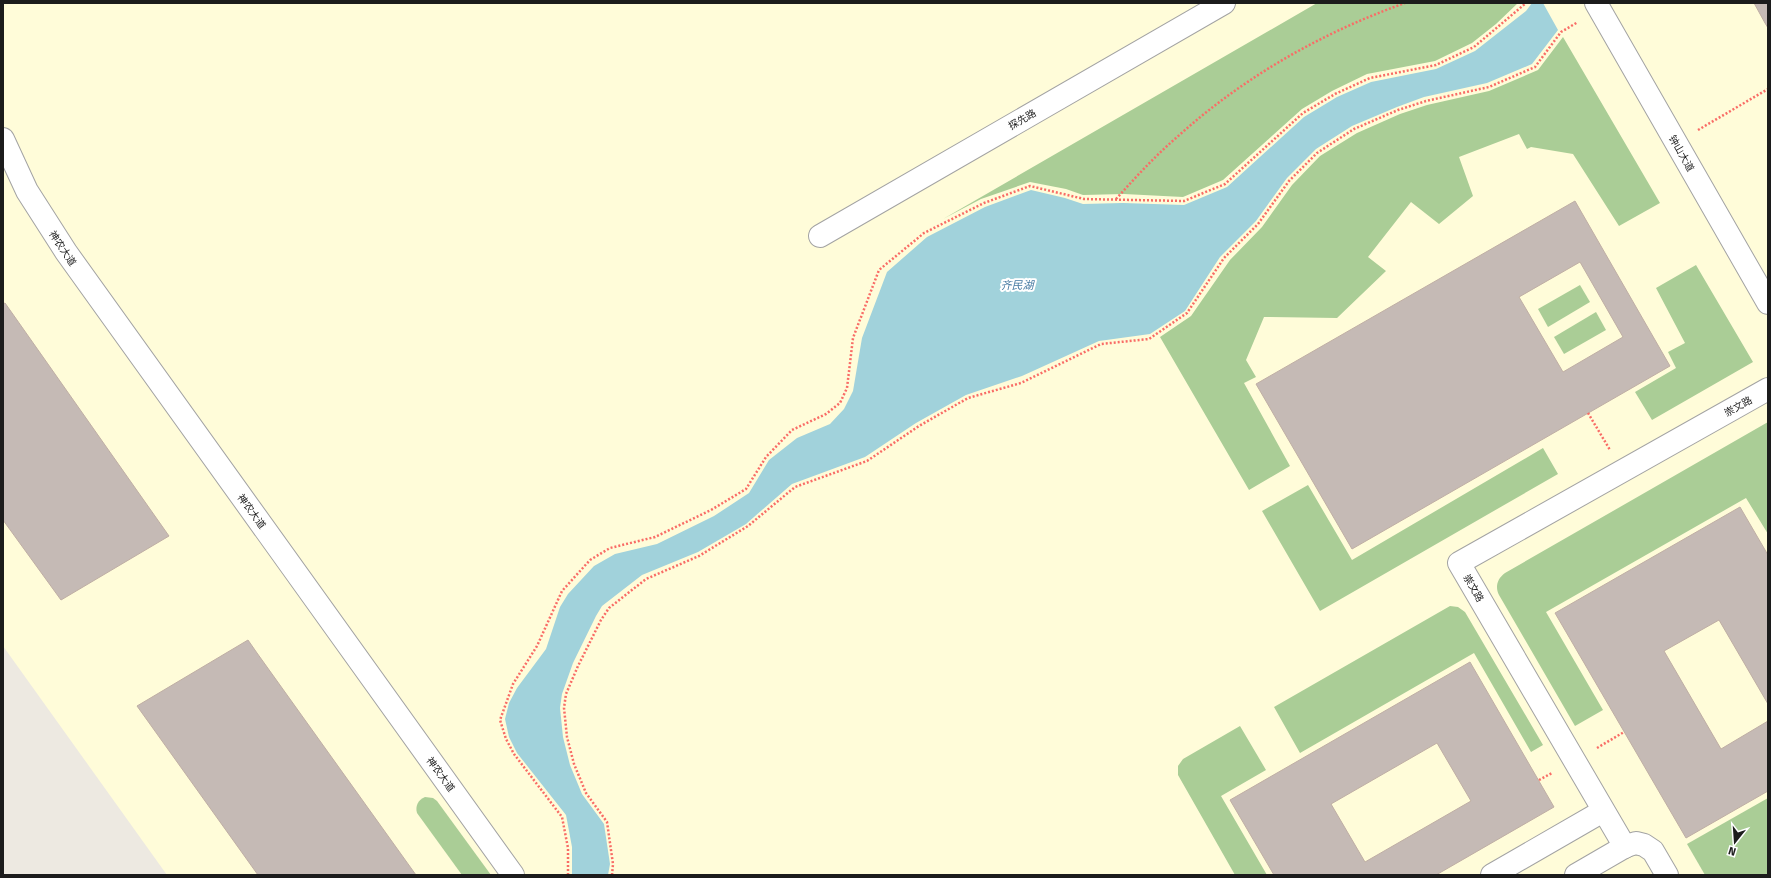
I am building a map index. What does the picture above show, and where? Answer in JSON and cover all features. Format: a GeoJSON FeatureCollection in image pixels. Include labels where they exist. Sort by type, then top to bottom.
{"type":"FeatureCollection","features":[{"type":"Feature","properties":{"kind":"lane","name":"探先路"},"geometry":{"type":"LineString","coordinates":[[820,236],[1224,3]]}},
{"type":"Feature","properties":{"kind":"lane","name":"钟山大道"},"geometry":{"type":"LineString","coordinates":[[1598,6],[1768,303]]}},
{"type":"Feature","properties":{"kind":"lane","name":"神农大道"},"geometry":{"type":"LineString","coordinates":[[3,139],[34,204],[66,252],[513,875]]}},
{"type":"Feature","properties":{"kind":"lane","name":"崇文路"},"geometry":{"type":"LineString","coordinates":[[1625,847],[1459,563],[1768,389]]}},
{"type":"Feature","properties":{"kind":"lane"},"geometry":{"type":"LineString","coordinates":[[1492,875],[1603,811]]}},
{"type":"Feature","properties":{"kind":"lane"},"geometry":{"type":"LineString","coordinates":[[1576,875],[1633,844],[1640,844],[1650,848],[1667,875]]}},
{"type":"Feature","properties":{"kind":"path"},"geometry":{"type":"LineString","coordinates":[[1115,199],[1147,165],[1176,138],[1239,88],[1273,66],[1319,40],[1356,22],[1405,3]]}},
{"type":"Feature","properties":{"kind":"path"},"geometry":{"type":"LineString","coordinates":[[568,875],[568,848],[562,817],[514,754],[506,739],[500,720],[513,684],[537,646],[562,591],[590,560],[610,548],[655,537],[711,510],[746,489],[766,457],[792,430],[826,414],[840,403],[847,388],[853,338],[879,270],[924,233],[984,203],[1030,186],[1084,199],[1184,201],[1225,184],[1303,113],[1335,94],[1370,78],[1436,65],[1474,47],[1526,3]]}},
{"type":"Feature","properties":{"kind":"path"},"geometry":{"type":"LineString","coordinates":[[612,875],[614,864],[608,822],[586,793],[574,764],[567,737],[564,708],[566,694],[578,666],[601,620],[609,608],[646,579],[699,556],[748,526],[795,487],[867,461],[918,426],[968,398],[1021,383],[1101,344],[1149,339],[1156,336],[1187,313],[1224,258],[1258,224],[1289,181],[1318,153],[1354,129],[1398,110],[1426,101],[1489,87],[1535,67],[1561,32],[1598,6]]}},
{"type":"Feature","properties":{"kind":"path"},"geometry":{"type":"LineString","coordinates":[[1676,143],[1768,89]]}},
{"type":"Feature","properties":{"kind":"path"},"geometry":{"type":"LineString","coordinates":[[1588,413],[1622,471]]}},
{"type":"Feature","properties":{"kind":"shaded area"},"geometry":{"type":"Polygon","coordinates":[[[3,3],[1768,3],[1768,875],[167,875],[3,646],[3,3]]]}},
{"type":"Feature","properties":{"kind":"green space"},"geometry":{"type":"Polygon","coordinates":[[[1317,3],[1518,3],[1496,24],[1472,43],[1435,61],[1367,74],[1332,91],[1302,109],[1223,180],[1183,197],[1124,194],[1083,195],[1066,189],[1030,182],[981,199],[943,219],[1317,3]]]}},
{"type":"Feature","properties":{"kind":"green space"},"geometry":{"type":"Polygon","coordinates":[[[1563,37],[1660,203],[1619,226],[1573,154],[1531,147],[1527,149],[1519,134],[1459,157],[1473,196],[1439,224],[1411,202],[1368,257],[1386,271],[1337,318],[1264,317],[1246,360],[1256,377],[1244,383],[1290,466],[1249,490],[1160,337],[1191,316],[1230,260],[1262,227],[1292,185],[1320,156],[1357,133],[1400,114],[1427,105],[1489,91],[1538,70],[1563,37]]]}},
{"type":"Feature","properties":{"kind":"green space"},"geometry":{"type":"Polygon","coordinates":[[[1696,265],[1753,362],[1652,420],[1635,392],[1676,368],[1668,352],[1685,343],[1656,288],[1696,265]]]}},
{"type":"Feature","properties":{"kind":"green space"},"geometry":{"type":"Polygon","coordinates":[[[1580,285],[1590,302],[1548,327],[1538,309],[1580,285]]]}},
{"type":"Feature","properties":{"kind":"green space"},"geometry":{"type":"Polygon","coordinates":[[[1596,312],[1606,330],[1564,354],[1554,337],[1596,312]]]}},
{"type":"Feature","properties":{"kind":"green space"},"geometry":{"type":"Polygon","coordinates":[[[1768,422],[1768,534],[1746,498],[1546,612],[1603,710],[1575,726],[1499,595],[1497,586],[1500,578],[1505,573],[1768,422]]]}},
{"type":"Feature","properties":{"kind":"green space"},"geometry":{"type":"Polygon","coordinates":[[[1543,448],[1558,474],[1320,611],[1262,511],[1308,485],[1352,560],[1543,448]]]}},
{"type":"Feature","properties":{"kind":"green space"},"geometry":{"type":"Polygon","coordinates":[[[1450,606],[1458,607],[1465,612],[1543,745],[1531,752],[1474,653],[1300,753],[1274,707],[1450,606]]]}},
{"type":"Feature","properties":{"kind":"green space"},"geometry":{"type":"Polygon","coordinates":[[[1240,726],[1266,770],[1221,796],[1267,875],[1235,875],[1178,775],[1178,766],[1183,759],[1240,726]]]}},
{"type":"Feature","properties":{"kind":"green space"},"geometry":{"type":"Polygon","coordinates":[[[425,797],[433,798],[437,801],[491,875],[462,875],[417,813],[416,808],[418,804],[425,797]]]}},
{"type":"Feature","properties":{"kind":"green space"},"geometry":{"type":"Polygon","coordinates":[[[1768,798],[1768,875],[1705,875],[1687,844],[1768,798]]]}},
{"type":"Feature","properties":{"kind":"water","name":"齐民湖"},"geometry":{"type":"Polygon","coordinates":[[[1532,3],[1543,3],[1558,30],[1532,64],[1487,83],[1424,97],[1397,107],[1352,126],[1316,149],[1287,178],[1256,221],[1220,257],[1185,311],[1150,334],[1099,341],[1022,376],[966,395],[916,423],[865,457],[792,484],[746,524],[698,552],[642,575],[602,606],[573,663],[562,694],[560,708],[563,737],[570,765],[582,794],[604,824],[610,864],[608,875],[572,875],[572,847],[566,815],[517,753],[509,737],[505,719],[509,703],[517,688],[546,649],[560,607],[568,594],[594,566],[615,554],[657,544],[714,516],[749,493],[769,460],[797,438],[830,424],[844,409],[853,391],[862,338],[887,272],[927,237],[985,207],[1031,190],[1083,204],[1123,203],[1184,205],[1227,187],[1304,117],[1337,97],[1371,82],[1436,69],[1475,51],[1526,11],[1532,3]]]}},
{"type":"Feature","properties":{"kind":"building"},"geometry":{"type":"Polygon","coordinates":[[[1754,3],[1768,3],[1768,28],[1765,23],[1754,3]]]}},
{"type":"Feature","properties":{"kind":"building"},"geometry":{"type":"Polygon","coordinates":[[[1575,201],[1670,366],[1352,549],[1256,384],[1575,201]],[[1580,262],[1519,297],[1563,372],[1623,337],[1580,262]]]}},
{"type":"Feature","properties":{"kind":"building"},"geometry":{"type":"Polygon","coordinates":[[[5,303],[169,536],[61,600],[3,520],[3,304],[5,303]]]}},
{"type":"Feature","properties":{"kind":"building"},"geometry":{"type":"Polygon","coordinates":[[[1740,507],[1768,555],[1768,704],[1719,620],[1664,651],[1721,749],[1768,721],[1768,791],[1686,838],[1555,613],[1740,507]]]}},
{"type":"Feature","properties":{"kind":"building"},"geometry":{"type":"Polygon","coordinates":[[[248,640],[416,875],[258,875],[137,706],[248,640]]]}},
{"type":"Feature","properties":{"kind":"building"},"geometry":{"type":"Polygon","coordinates":[[[1470,662],[1554,807],[1436,875],[1274,875],[1230,800],[1470,662]],[[1437,743],[1331,804],[1365,862],[1471,801],[1437,743]]]}}]}
